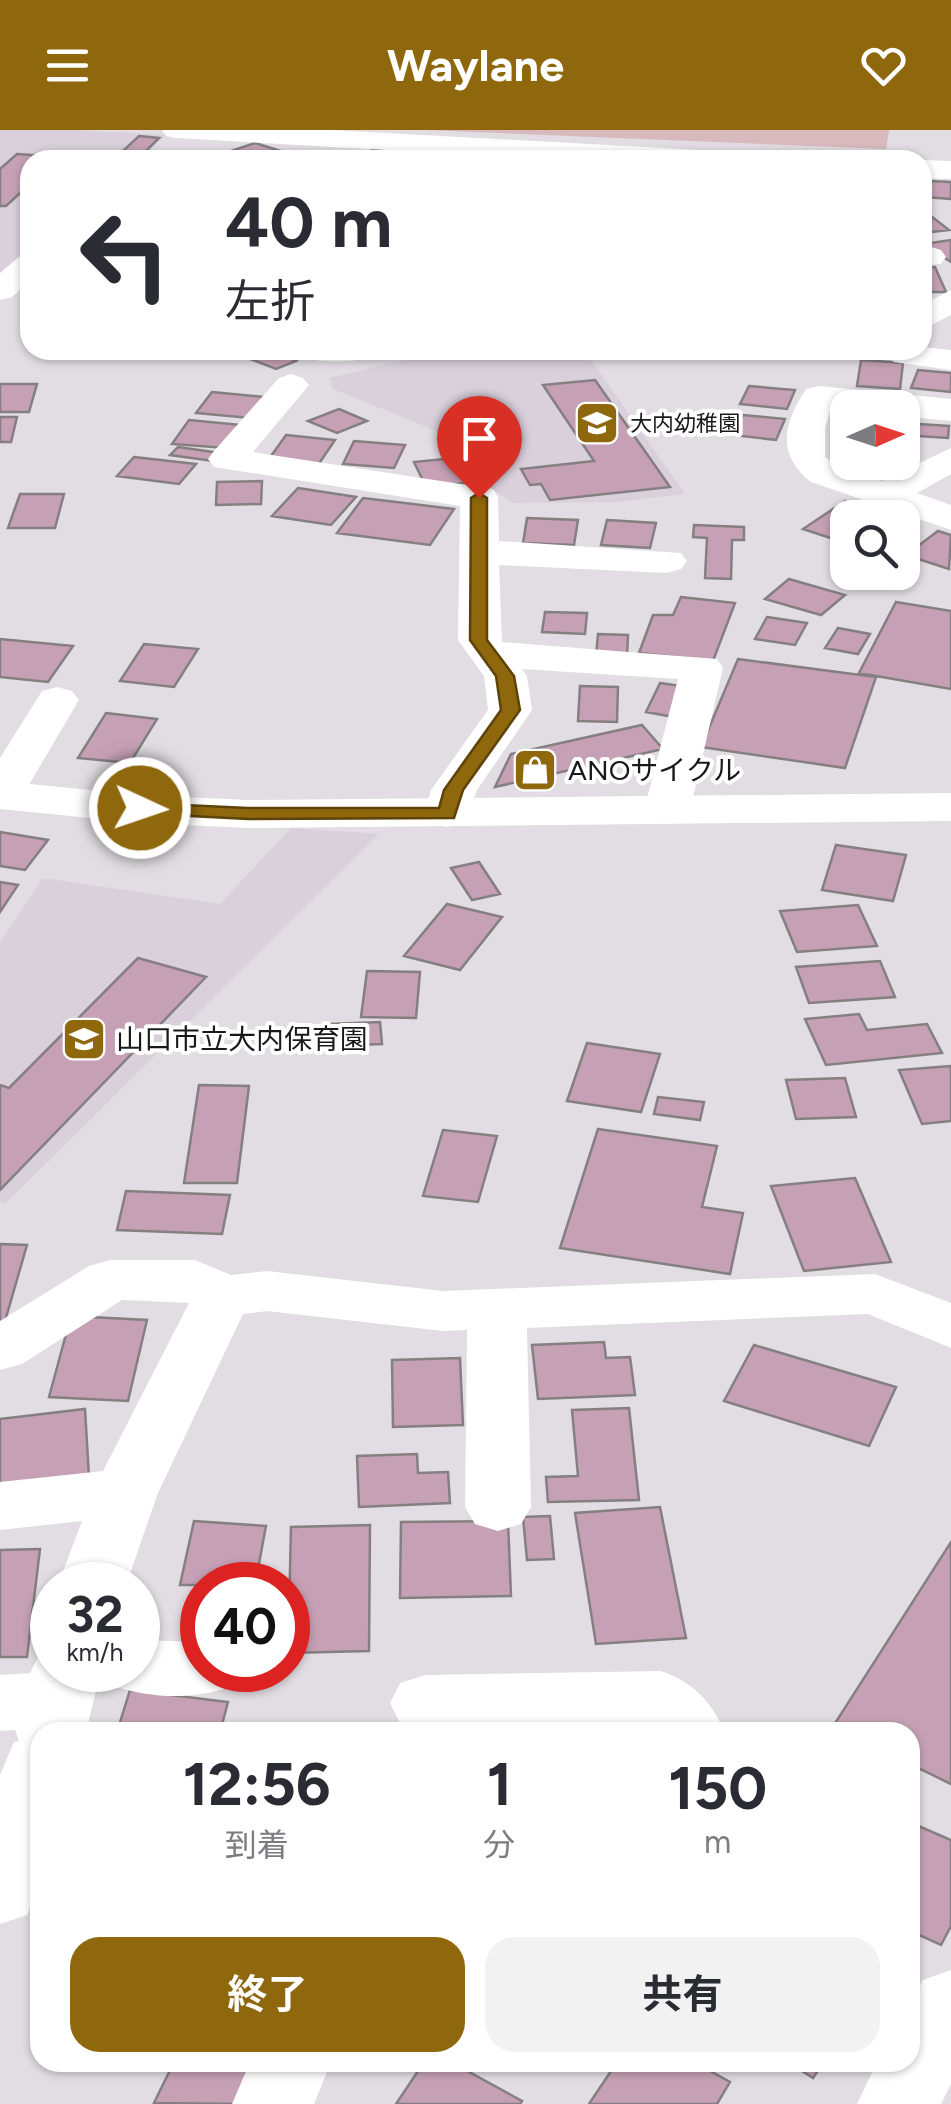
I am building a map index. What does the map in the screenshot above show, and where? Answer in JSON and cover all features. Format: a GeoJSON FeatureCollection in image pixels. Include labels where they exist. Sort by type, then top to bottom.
{"type":"FeatureCollection","features":[{"type":"Feature","properties":{"kind":"street"},"geometry":{"type":"LineString","coordinates":[[172,136],[195,131],[538,150]]}},
{"type":"Feature","properties":{"kind":"street"},"geometry":{"type":"LineString","coordinates":[[0,290],[20,273]]}},
{"type":"Feature","properties":{"kind":"street"},"geometry":{"type":"LineString","coordinates":[[290,385],[227,459],[479,498],[478,640],[505,676],[510,710],[454,790],[447,814]]}},
{"type":"Feature","properties":{"kind":"street"},"geometry":{"type":"LineString","coordinates":[[951,410],[819,397],[808,416],[804,443],[807,461],[824,474],[951,518]]}},
{"type":"Feature","properties":{"kind":"street"},"geometry":{"type":"LineString","coordinates":[[884,496],[951,459]]}},
{"type":"Feature","properties":{"kind":"street"},"geometry":{"type":"LineString","coordinates":[[478,552],[668,560]]}},
{"type":"Feature","properties":{"kind":"street"},"geometry":{"type":"LineString","coordinates":[[488,654],[702,668],[667,810]]}},
{"type":"Feature","properties":{"kind":"street"},"geometry":{"type":"LineString","coordinates":[[57,700],[1,795],[248,814],[951,807]]}},
{"type":"Feature","properties":{"kind":"street"},"geometry":{"type":"LineString","coordinates":[[0,1349],[110,1280],[195,1280],[222,1296],[268,1291],[442,1311],[875,1294],[951,1326]]}},
{"type":"Feature","properties":{"kind":"street"},"geometry":{"type":"LineString","coordinates":[[100,1562],[125,1493],[222,1296]]}},
{"type":"Feature","properties":{"kind":"street"},"geometry":{"type":"LineString","coordinates":[[497,1309],[498,1507]]}},
{"type":"Feature","properties":{"kind":"street"},"geometry":{"type":"LineString","coordinates":[[0,1506],[125,1493]]}},
{"type":"Feature","properties":{"kind":"street"},"geometry":{"type":"LineString","coordinates":[[425,1703],[661,1699],[681,1722]]}},
{"type":"Feature","properties":{"kind":"street"},"geometry":{"type":"LineString","coordinates":[[0,1892],[30,1768]]}},
{"type":"Feature","properties":{"kind":"street"},"geometry":{"type":"LineString","coordinates":[[920,2051],[936,2004]]}},
{"type":"Feature","properties":{"kind":"street"},"geometry":{"type":"LineString","coordinates":[[273,2104],[286,2072]]}},
{"type":"Feature","properties":{"kind":"street"},"geometry":{"type":"LineString","coordinates":[[902,2103],[913,2072]]}},
{"type":"Feature","properties":{"kind":"shaded area"},"geometry":{"type":"Polygon","coordinates":[[[0,130],[166,135],[150,150],[20,150],[20,267],[0,284],[0,130]]]}},
{"type":"Feature","properties":{"kind":"shaded area"},"geometry":{"type":"Polygon","coordinates":[[[425,130],[889,130],[886,149],[425,130]]]}},
{"type":"Feature","properties":{"kind":"shaded area"},"geometry":{"type":"Polygon","coordinates":[[[403,360],[591,360],[685,494],[617,502],[512,503],[490,487],[476,453],[444,434],[333,389],[329,378],[403,360]]]}},
{"type":"Feature","properties":{"kind":"shaded area"},"geometry":{"type":"Polygon","coordinates":[[[291,828],[379,834],[6,1203],[0,1202],[0,943],[43,878],[220,904],[291,828]]]}},
{"type":"Feature","properties":{"kind":"building"},"geometry":{"type":"Polygon","coordinates":[[[139,136],[159,138],[147,150],[124,150],[139,136]]]}},
{"type":"Feature","properties":{"kind":"building"},"geometry":{"type":"Polygon","coordinates":[[[255,143],[277,150],[234,150],[255,143]]]}},
{"type":"Feature","properties":{"kind":"building"},"geometry":{"type":"Polygon","coordinates":[[[20,154],[20,193],[6,206],[0,206],[0,169],[20,154]]]}},
{"type":"Feature","properties":{"kind":"building"},"geometry":{"type":"Polygon","coordinates":[[[932,181],[951,182],[951,199],[932,198],[932,181]]]}},
{"type":"Feature","properties":{"kind":"building"},"geometry":{"type":"Polygon","coordinates":[[[932,217],[949,230],[932,232],[932,217]]]}},
{"type":"Feature","properties":{"kind":"building"},"geometry":{"type":"Polygon","coordinates":[[[951,240],[951,262],[932,249],[932,243],[951,240]]]}},
{"type":"Feature","properties":{"kind":"building"},"geometry":{"type":"Polygon","coordinates":[[[935,267],[946,292],[932,292],[935,267]]]}},
{"type":"Feature","properties":{"kind":"building"},"geometry":{"type":"Polygon","coordinates":[[[253,360],[296,361],[276,369],[253,360]]]}},
{"type":"Feature","properties":{"kind":"building"},"geometry":{"type":"Polygon","coordinates":[[[861,360],[903,363],[900,389],[857,386],[861,360]]]}},
{"type":"Feature","properties":{"kind":"building"},"geometry":{"type":"Polygon","coordinates":[[[918,370],[951,373],[951,392],[911,388],[918,370]]]}},
{"type":"Feature","properties":{"kind":"building","name":"大内幼稚園"},"geometry":{"type":"Polygon","coordinates":[[[595,380],[670,487],[550,500],[541,484],[530,485],[521,469],[594,461],[543,385],[595,380]]]}},
{"type":"Feature","properties":{"kind":"building"},"geometry":{"type":"Polygon","coordinates":[[[0,384],[37,384],[29,412],[0,412],[0,384]]]}},
{"type":"Feature","properties":{"kind":"building"},"geometry":{"type":"Polygon","coordinates":[[[749,386],[795,390],[787,409],[740,404],[749,386]]]}},
{"type":"Feature","properties":{"kind":"building"},"geometry":{"type":"Polygon","coordinates":[[[212,392],[265,397],[250,418],[196,413],[212,392]]]}},
{"type":"Feature","properties":{"kind":"building"},"geometry":{"type":"Polygon","coordinates":[[[339,409],[367,421],[337,433],[308,421],[339,409]]]}},
{"type":"Feature","properties":{"kind":"building"},"geometry":{"type":"Polygon","coordinates":[[[743,415],[785,419],[776,440],[733,435],[743,415]]]}},
{"type":"Feature","properties":{"kind":"building"},"geometry":{"type":"Polygon","coordinates":[[[0,417],[17,417],[11,442],[0,442],[0,417]]]}},
{"type":"Feature","properties":{"kind":"building"},"geometry":{"type":"Polygon","coordinates":[[[189,420],[241,425],[226,448],[172,444],[189,420]]]}},
{"type":"Feature","properties":{"kind":"building"},"geometry":{"type":"Polygon","coordinates":[[[920,424],[949,426],[948,438],[920,436],[920,424]]]}},
{"type":"Feature","properties":{"kind":"building"},"geometry":{"type":"Polygon","coordinates":[[[286,435],[335,440],[316,468],[266,463],[286,435]]]}},
{"type":"Feature","properties":{"kind":"building"},"geometry":{"type":"Polygon","coordinates":[[[354,441],[405,445],[394,468],[343,464],[354,441]]]}},
{"type":"Feature","properties":{"kind":"building"},"geometry":{"type":"Polygon","coordinates":[[[178,447],[220,453],[213,461],[170,455],[178,447]]]}},
{"type":"Feature","properties":{"kind":"building"},"geometry":{"type":"Polygon","coordinates":[[[134,457],[196,464],[179,484],[117,476],[134,457]]]}},
{"type":"Feature","properties":{"kind":"building"},"geometry":{"type":"Polygon","coordinates":[[[454,458],[467,483],[426,487],[414,462],[454,458]]]}},
{"type":"Feature","properties":{"kind":"building"},"geometry":{"type":"Polygon","coordinates":[[[262,481],[261,504],[216,505],[217,482],[262,481]]]}},
{"type":"Feature","properties":{"kind":"building"},"geometry":{"type":"Polygon","coordinates":[[[298,488],[356,497],[331,525],[272,516],[298,488]]]}},
{"type":"Feature","properties":{"kind":"building"},"geometry":{"type":"Polygon","coordinates":[[[20,494],[64,494],[55,528],[8,528],[20,494]]]}},
{"type":"Feature","properties":{"kind":"building"},"geometry":{"type":"Polygon","coordinates":[[[363,498],[454,509],[430,545],[337,533],[363,498]]]}},
{"type":"Feature","properties":{"kind":"building"},"geometry":{"type":"Polygon","coordinates":[[[830,511],[830,538],[803,529],[830,511]]]}},
{"type":"Feature","properties":{"kind":"building"},"geometry":{"type":"Polygon","coordinates":[[[527,518],[578,520],[574,545],[523,543],[527,518]]]}},
{"type":"Feature","properties":{"kind":"building"},"geometry":{"type":"Polygon","coordinates":[[[607,520],[656,523],[650,548],[601,545],[607,520]]]}},
{"type":"Feature","properties":{"kind":"building"},"geometry":{"type":"Polygon","coordinates":[[[694,525],[744,527],[744,540],[732,540],[731,579],[705,578],[707,538],[693,537],[694,525]]]}},
{"type":"Feature","properties":{"kind":"building"},"geometry":{"type":"Polygon","coordinates":[[[938,531],[951,535],[949,569],[920,560],[920,544],[938,531]]]}},
{"type":"Feature","properties":{"kind":"building"},"geometry":{"type":"Polygon","coordinates":[[[789,579],[845,595],[821,615],[765,599],[789,579]]]}},
{"type":"Feature","properties":{"kind":"building"},"geometry":{"type":"Polygon","coordinates":[[[681,597],[735,603],[713,661],[639,653],[653,615],[673,615],[681,597]]]}},
{"type":"Feature","properties":{"kind":"building"},"geometry":{"type":"Polygon","coordinates":[[[896,602],[951,611],[951,689],[859,673],[896,602]]]}},
{"type":"Feature","properties":{"kind":"building"},"geometry":{"type":"Polygon","coordinates":[[[545,612],[587,613],[585,634],[542,632],[545,612]]]}},
{"type":"Feature","properties":{"kind":"building"},"geometry":{"type":"Polygon","coordinates":[[[767,617],[807,623],[795,645],[755,639],[767,617]]]}},
{"type":"Feature","properties":{"kind":"building"},"geometry":{"type":"Polygon","coordinates":[[[838,628],[870,634],[858,654],[825,648],[838,628]]]}},
{"type":"Feature","properties":{"kind":"building"},"geometry":{"type":"Polygon","coordinates":[[[598,634],[628,635],[627,657],[596,656],[598,634]]]}},
{"type":"Feature","properties":{"kind":"building"},"geometry":{"type":"Polygon","coordinates":[[[0,639],[73,646],[48,682],[0,677],[0,639]]]}},
{"type":"Feature","properties":{"kind":"building"},"geometry":{"type":"Polygon","coordinates":[[[144,644],[198,649],[174,687],[120,681],[144,644]]]}},
{"type":"Feature","properties":{"kind":"building"},"geometry":{"type":"Polygon","coordinates":[[[738,659],[876,677],[845,768],[701,747],[738,659]]]}},
{"type":"Feature","properties":{"kind":"building"},"geometry":{"type":"Polygon","coordinates":[[[660,683],[688,687],[674,717],[646,712],[660,683]]]}},
{"type":"Feature","properties":{"kind":"building"},"geometry":{"type":"Polygon","coordinates":[[[580,686],[618,687],[617,722],[578,721],[580,686]]]}},
{"type":"Feature","properties":{"kind":"building"},"geometry":{"type":"Polygon","coordinates":[[[106,713],[157,719],[130,763],[78,758],[106,713]]]}},
{"type":"Feature","properties":{"kind":"building","name":"ANOサイクル"},"geometry":{"type":"Polygon","coordinates":[[[642,725],[663,749],[495,787],[511,754],[642,725]]]}},
{"type":"Feature","properties":{"kind":"building"},"geometry":{"type":"Polygon","coordinates":[[[0,832],[48,840],[25,870],[0,866],[0,832]]]}},
{"type":"Feature","properties":{"kind":"building"},"geometry":{"type":"Polygon","coordinates":[[[836,845],[906,855],[893,901],[822,890],[836,845]]]}},
{"type":"Feature","properties":{"kind":"building"},"geometry":{"type":"Polygon","coordinates":[[[479,862],[500,894],[472,900],[451,868],[479,862]]]}},
{"type":"Feature","properties":{"kind":"building"},"geometry":{"type":"Polygon","coordinates":[[[0,882],[18,885],[0,912],[0,882]]]}},
{"type":"Feature","properties":{"kind":"building"},"geometry":{"type":"Polygon","coordinates":[[[447,904],[502,917],[460,970],[404,956],[447,904]]]}},
{"type":"Feature","properties":{"kind":"building"},"geometry":{"type":"Polygon","coordinates":[[[858,905],[877,946],[797,952],[780,911],[858,905]]]}},
{"type":"Feature","properties":{"kind":"building"},"geometry":{"type":"Polygon","coordinates":[[[138,958],[206,977],[0,1190],[0,1085],[9,1088],[138,958]]]}},
{"type":"Feature","properties":{"kind":"building"},"geometry":{"type":"Polygon","coordinates":[[[880,961],[895,997],[809,1003],[796,967],[880,961]]]}},
{"type":"Feature","properties":{"kind":"building"},"geometry":{"type":"Polygon","coordinates":[[[367,971],[420,972],[416,1018],[361,1017],[367,971]]]}},
{"type":"Feature","properties":{"kind":"building"},"geometry":{"type":"Polygon","coordinates":[[[859,1014],[867,1030],[927,1024],[942,1053],[826,1065],[805,1019],[859,1014]]]}},
{"type":"Feature","properties":{"kind":"building"},"geometry":{"type":"Polygon","coordinates":[[[380,1022],[382,1044],[331,1046],[330,1024],[380,1022]]]}},
{"type":"Feature","properties":{"kind":"building"},"geometry":{"type":"Polygon","coordinates":[[[587,1043],[660,1054],[641,1112],[567,1101],[587,1043]]]}},
{"type":"Feature","properties":{"kind":"building"},"geometry":{"type":"Polygon","coordinates":[[[951,1066],[951,1121],[922,1124],[899,1070],[951,1066]]]}},
{"type":"Feature","properties":{"kind":"building"},"geometry":{"type":"Polygon","coordinates":[[[845,1078],[856,1117],[796,1119],[786,1080],[845,1078]]]}},
{"type":"Feature","properties":{"kind":"building"},"geometry":{"type":"Polygon","coordinates":[[[199,1085],[249,1086],[237,1183],[184,1183],[199,1085]]]}},
{"type":"Feature","properties":{"kind":"building"},"geometry":{"type":"Polygon","coordinates":[[[658,1097],[704,1102],[700,1120],[654,1114],[658,1097]]]}},
{"type":"Feature","properties":{"kind":"building"},"geometry":{"type":"Polygon","coordinates":[[[598,1129],[717,1146],[702,1207],[743,1213],[730,1274],[560,1248],[598,1129]]]}},
{"type":"Feature","properties":{"kind":"building"},"geometry":{"type":"Polygon","coordinates":[[[443,1130],[497,1136],[478,1202],[423,1196],[443,1130]]]}},
{"type":"Feature","properties":{"kind":"building"},"geometry":{"type":"Polygon","coordinates":[[[855,1178],[891,1262],[804,1271],[771,1186],[855,1178]]]}},
{"type":"Feature","properties":{"kind":"building"},"geometry":{"type":"Polygon","coordinates":[[[126,1191],[230,1195],[222,1234],[117,1230],[126,1191]]]}},
{"type":"Feature","properties":{"kind":"building"},"geometry":{"type":"Polygon","coordinates":[[[0,1244],[27,1245],[3,1328],[0,1328],[0,1244]]]}},
{"type":"Feature","properties":{"kind":"building"},"geometry":{"type":"Polygon","coordinates":[[[71,1316],[147,1320],[128,1401],[49,1397],[71,1316]]]}},
{"type":"Feature","properties":{"kind":"building"},"geometry":{"type":"Polygon","coordinates":[[[604,1342],[606,1358],[630,1357],[635,1395],[538,1399],[532,1345],[604,1342]]]}},
{"type":"Feature","properties":{"kind":"building"},"geometry":{"type":"Polygon","coordinates":[[[754,1345],[896,1387],[869,1446],[724,1401],[754,1345]]]}},
{"type":"Feature","properties":{"kind":"building"},"geometry":{"type":"Polygon","coordinates":[[[460,1358],[463,1425],[393,1427],[392,1360],[460,1358]]]}},
{"type":"Feature","properties":{"kind":"building"},"geometry":{"type":"Polygon","coordinates":[[[629,1408],[639,1500],[548,1502],[546,1477],[578,1476],[572,1410],[629,1408]]]}},
{"type":"Feature","properties":{"kind":"building"},"geometry":{"type":"Polygon","coordinates":[[[85,1409],[89,1477],[0,1488],[0,1419],[85,1409]]]}},
{"type":"Feature","properties":{"kind":"building"},"geometry":{"type":"Polygon","coordinates":[[[417,1454],[418,1473],[448,1472],[450,1503],[359,1507],[357,1456],[417,1454]]]}},
{"type":"Feature","properties":{"kind":"building"},"geometry":{"type":"Polygon","coordinates":[[[660,1507],[686,1638],[596,1644],[575,1513],[660,1507]]]}},
{"type":"Feature","properties":{"kind":"building"},"geometry":{"type":"Polygon","coordinates":[[[550,1516],[554,1559],[527,1560],[523,1517],[550,1516]]]}},
{"type":"Feature","properties":{"kind":"building"},"geometry":{"type":"Polygon","coordinates":[[[194,1521],[266,1526],[259,1562],[185,1562],[194,1521]]]}},
{"type":"Feature","properties":{"kind":"building"},"geometry":{"type":"Polygon","coordinates":[[[508,1521],[511,1596],[400,1598],[401,1522],[508,1521]]]}},
{"type":"Feature","properties":{"kind":"building"},"geometry":{"type":"Polygon","coordinates":[[[370,1525],[369,1651],[310,1652],[310,1562],[290,1562],[291,1527],[370,1525]]]}},
{"type":"Feature","properties":{"kind":"building"},"geometry":{"type":"Polygon","coordinates":[[[951,1542],[951,1784],[920,1769],[920,1722],[836,1722],[951,1542]]]}},
{"type":"Feature","properties":{"kind":"building"},"geometry":{"type":"Polygon","coordinates":[[[40,1549],[38,1562],[30,1562],[27,1657],[0,1657],[0,1550],[40,1549]]]}},
{"type":"Feature","properties":{"kind":"building"},"geometry":{"type":"Polygon","coordinates":[[[129,1692],[146,1692],[228,1702],[223,1722],[120,1722],[129,1692]]]}},
{"type":"Feature","properties":{"kind":"building"},"geometry":{"type":"Polygon","coordinates":[[[920,1827],[951,1840],[951,1926],[941,1945],[920,1936],[920,1827]]]}},
{"type":"Feature","properties":{"kind":"building"},"geometry":{"type":"Polygon","coordinates":[[[169,2072],[255,2072],[241,2104],[154,2103],[169,2072]]]}},
{"type":"Feature","properties":{"kind":"building"},"geometry":{"type":"Polygon","coordinates":[[[417,2072],[469,2072],[522,2101],[520,2104],[396,2104],[417,2072]]]}},
{"type":"Feature","properties":{"kind":"building"},"geometry":{"type":"Polygon","coordinates":[[[610,2072],[712,2072],[730,2082],[717,2104],[589,2104],[610,2072]]]}},
{"type":"Feature","properties":{"kind":"place","name":"大内幼稚園"},"geometry":{"type":"Point","coordinates":[597,423]}},
{"type":"Feature","properties":{"kind":"place","name":"ANOサイクル"},"geometry":{"type":"Point","coordinates":[535,770]}},
{"type":"Feature","properties":{"kind":"place","name":"山口市立大内保育園"},"geometry":{"type":"Point","coordinates":[84,1039]}},
{"type":"Feature","properties":{"kind":"route"},"geometry":{"type":"LineString","coordinates":[[140,808],[248,814],[447,814],[454,790],[510,710],[505,676],[478,640],[479,498]]}}]}
